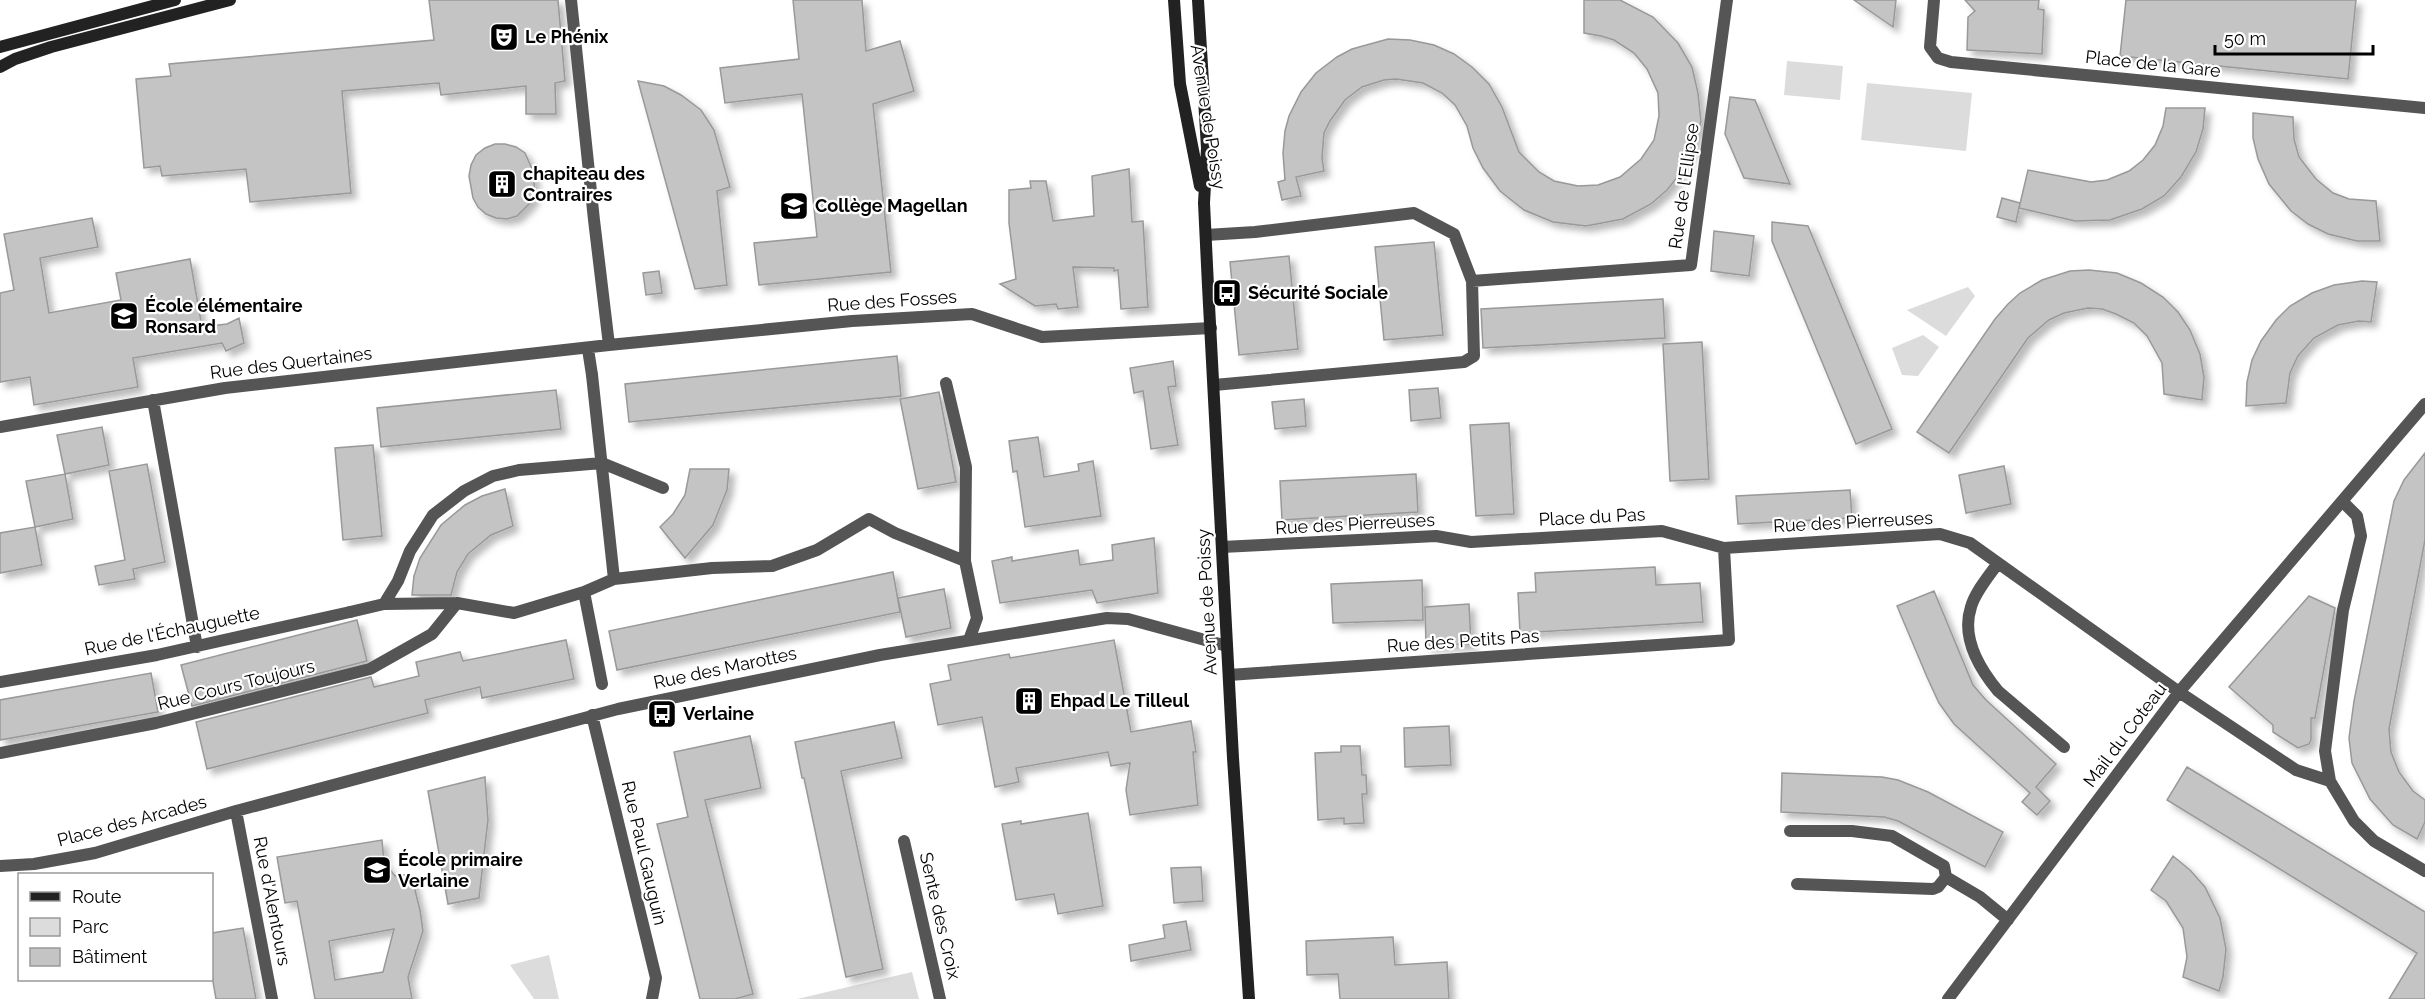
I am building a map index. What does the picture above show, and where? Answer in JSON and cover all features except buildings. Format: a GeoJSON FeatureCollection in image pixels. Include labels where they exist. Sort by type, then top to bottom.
{"type":"FeatureCollection","features":[{"type":"Feature","properties":{"kind":"main road"},"geometry":{"type":"LineString","coordinates":[[0,48],[175,0]]}},
{"type":"Feature","properties":{"kind":"main road"},"geometry":{"type":"LineString","coordinates":[[0,67],[15,59],[51,47],[230,0]]}},
{"type":"Feature","properties":{"kind":"main road","name":"Avenue de Poissy"},"geometry":{"type":"LineString","coordinates":[[1174,0],[1180,84],[1204,204]]}},
{"type":"Feature","properties":{"kind":"main road","name":"Avenue de Poissy"},"geometry":{"type":"LineString","coordinates":[[1198,0],[1207,148],[1204,204],[1227,646],[1249,999]]}},
{"type":"Feature","properties":{"kind":"street"},"geometry":{"type":"LineString","coordinates":[[571,0],[609,345]]}},
{"type":"Feature","properties":{"kind":"street","name":"Rue de l'Ellipse"},"geometry":{"type":"LineString","coordinates":[[1472,281],[1691,265],[1727,0]]}},
{"type":"Feature","properties":{"kind":"street","name":"Place de la Gare"},"geometry":{"type":"LineString","coordinates":[[1934,0],[1930,47],[1938,58],[1951,62],[2425,108]]}},
{"type":"Feature","properties":{"kind":"street"},"geometry":{"type":"LineString","coordinates":[[1206,235],[1255,232],[1414,213],[1454,234],[1472,281],[1474,356],[1464,362],[1214,385]]}},
{"type":"Feature","properties":{"kind":"street","name":"Rue des Fosses"},"geometry":{"type":"LineString","coordinates":[[609,345],[852,321],[972,314],[1042,337],[1211,328]]}},
{"type":"Feature","properties":{"kind":"street","name":"Rue des Quertaines"},"geometry":{"type":"LineString","coordinates":[[0,427],[225,388],[609,345]]}},
{"type":"Feature","properties":{"kind":"street"},"geometry":{"type":"LineString","coordinates":[[588,348],[614,579]]}},
{"type":"Feature","properties":{"kind":"street"},"geometry":{"type":"LineString","coordinates":[[946,383],[966,467],[965,561],[977,618],[969,640]]}},
{"type":"Feature","properties":{"kind":"street"},"geometry":{"type":"LineString","coordinates":[[153,400],[197,647]]}},
{"type":"Feature","properties":{"kind":"street","name":"Mail du Coteau"},"geometry":{"type":"LineString","coordinates":[[1948,999],[2180,692],[2425,404]]}},
{"type":"Feature","properties":{"kind":"street"},"geometry":{"type":"LineString","coordinates":[[384,604],[398,581],[410,551],[433,515],[464,490],[493,476],[519,471],[602,463],[663,488]]}},
{"type":"Feature","properties":{"kind":"street"},"geometry":{"type":"LineString","coordinates":[[2343,502],[2357,516],[2361,536],[2343,610],[2325,751],[2330,781],[2355,821],[2374,841],[2425,871]]}},
{"type":"Feature","properties":{"kind":"street","name":"Rue de l'Échauguette"},"geometry":{"type":"LineString","coordinates":[[0,682],[197,647],[384,604],[457,603],[514,613],[584,592],[614,579],[712,568],[772,566],[817,550],[869,519],[895,533],[965,561]]}},
{"type":"Feature","properties":{"kind":"street","name":"Rue des Pierreuses"},"geometry":{"type":"LineString","coordinates":[[1662,531],[1724,548],[1940,534],[1970,543],[2180,692],[2296,770],[2330,781]]}},
{"type":"Feature","properties":{"kind":"street","name":"Place du Pas"},"geometry":{"type":"LineString","coordinates":[[1524,539],[1662,531]]}},
{"type":"Feature","properties":{"kind":"street","name":"Rue des Pierreuses"},"geometry":{"type":"LineString","coordinates":[[1222,547],[1436,536],[1472,542],[1524,539]]}},
{"type":"Feature","properties":{"kind":"street","name":"Rue des Petits Pas"},"geometry":{"type":"LineString","coordinates":[[1229,675],[1729,640],[1724,548]]}},
{"type":"Feature","properties":{"kind":"street"},"geometry":{"type":"LineString","coordinates":[[1998,563],[1971,605],[1967,627],[1972,648],[1998,691],[2064,747]]}},
{"type":"Feature","properties":{"kind":"street"},"geometry":{"type":"LineString","coordinates":[[584,592],[602,684]]}},
{"type":"Feature","properties":{"kind":"street","name":"Rue Cours Toujours"},"geometry":{"type":"LineString","coordinates":[[0,753],[156,723],[370,669],[432,634],[457,603]]}},
{"type":"Feature","properties":{"kind":"street","name":"Rue des Marottes"},"geometry":{"type":"LineString","coordinates":[[236,811],[592,715],[880,655],[969,640],[1107,618],[1128,619],[1227,646]]}},
{"type":"Feature","properties":{"kind":"street","name":"Rue Paul Gauguin"},"geometry":{"type":"LineString","coordinates":[[592,715],[656,978],[652,999]]}},
{"type":"Feature","properties":{"kind":"street","name":"Place des Arcades"},"geometry":{"type":"LineString","coordinates":[[0,866],[34,864],[94,853],[236,811]]}},
{"type":"Feature","properties":{"kind":"street","name":"Rue d'Alentours"},"geometry":{"type":"LineString","coordinates":[[236,811],[272,999]]}},
{"type":"Feature","properties":{"kind":"street"},"geometry":{"type":"LineString","coordinates":[[1790,831],[1852,831],[1892,836],[1944,866],[1946,877],[1933,890],[1797,884]]}},
{"type":"Feature","properties":{"kind":"street","name":"Sente des Croix"},"geometry":{"type":"LineString","coordinates":[[904,841],[940,999]]}},
{"type":"Feature","properties":{"kind":"street"},"geometry":{"type":"LineString","coordinates":[[1946,877],[1980,897],[2008,920]]}},
{"type":"Feature","properties":{"kind":"green space"},"geometry":{"type":"Polygon","coordinates":[[[1787,61],[1843,66],[1840,100],[1784,95],[1787,61]]]}},
{"type":"Feature","properties":{"kind":"green space"},"geometry":{"type":"Polygon","coordinates":[[[1867,83],[1972,93],[1966,151],[1861,140],[1867,83]]]}},
{"type":"Feature","properties":{"kind":"green space"},"geometry":{"type":"Polygon","coordinates":[[[1968,287],[1975,296],[1946,336],[1907,310],[1968,287]]]}},
{"type":"Feature","properties":{"kind":"green space"},"geometry":{"type":"Polygon","coordinates":[[[1923,335],[1939,347],[1918,376],[1902,375],[1892,348],[1923,335]]]}},
{"type":"Feature","properties":{"kind":"green space"},"geometry":{"type":"Polygon","coordinates":[[[549,955],[559,999],[534,999],[510,965],[549,955]]]}},
{"type":"Feature","properties":{"kind":"green space"},"geometry":{"type":"Polygon","coordinates":[[[912,972],[919,999],[797,999],[912,972]]]}},
{"type":"Feature","properties":{"kind":"place","name":"Le Phénix"},"geometry":{"type":"Point","coordinates":[504,37]}},
{"type":"Feature","properties":{"kind":"place","name":"chapiteau des Contraires"},"geometry":{"type":"Point","coordinates":[502,184]}},
{"type":"Feature","properties":{"kind":"place","name":"Collège Magellan"},"geometry":{"type":"Point","coordinates":[794,206]}},
{"type":"Feature","properties":{"kind":"place","name":"Sécurité Sociale"},"geometry":{"type":"Point","coordinates":[1227,293]}},
{"type":"Feature","properties":{"kind":"place","name":"École élémentaire Ronsard"},"geometry":{"type":"Point","coordinates":[124,316]}},
{"type":"Feature","properties":{"kind":"place","name":"Ehpad Le Tilleul"},"geometry":{"type":"Point","coordinates":[1029,701]}},
{"type":"Feature","properties":{"kind":"place","name":"Verlaine"},"geometry":{"type":"Point","coordinates":[662,714]}},
{"type":"Feature","properties":{"kind":"place","name":"École primaire Verlaine"},"geometry":{"type":"Point","coordinates":[377,870]}}]}
